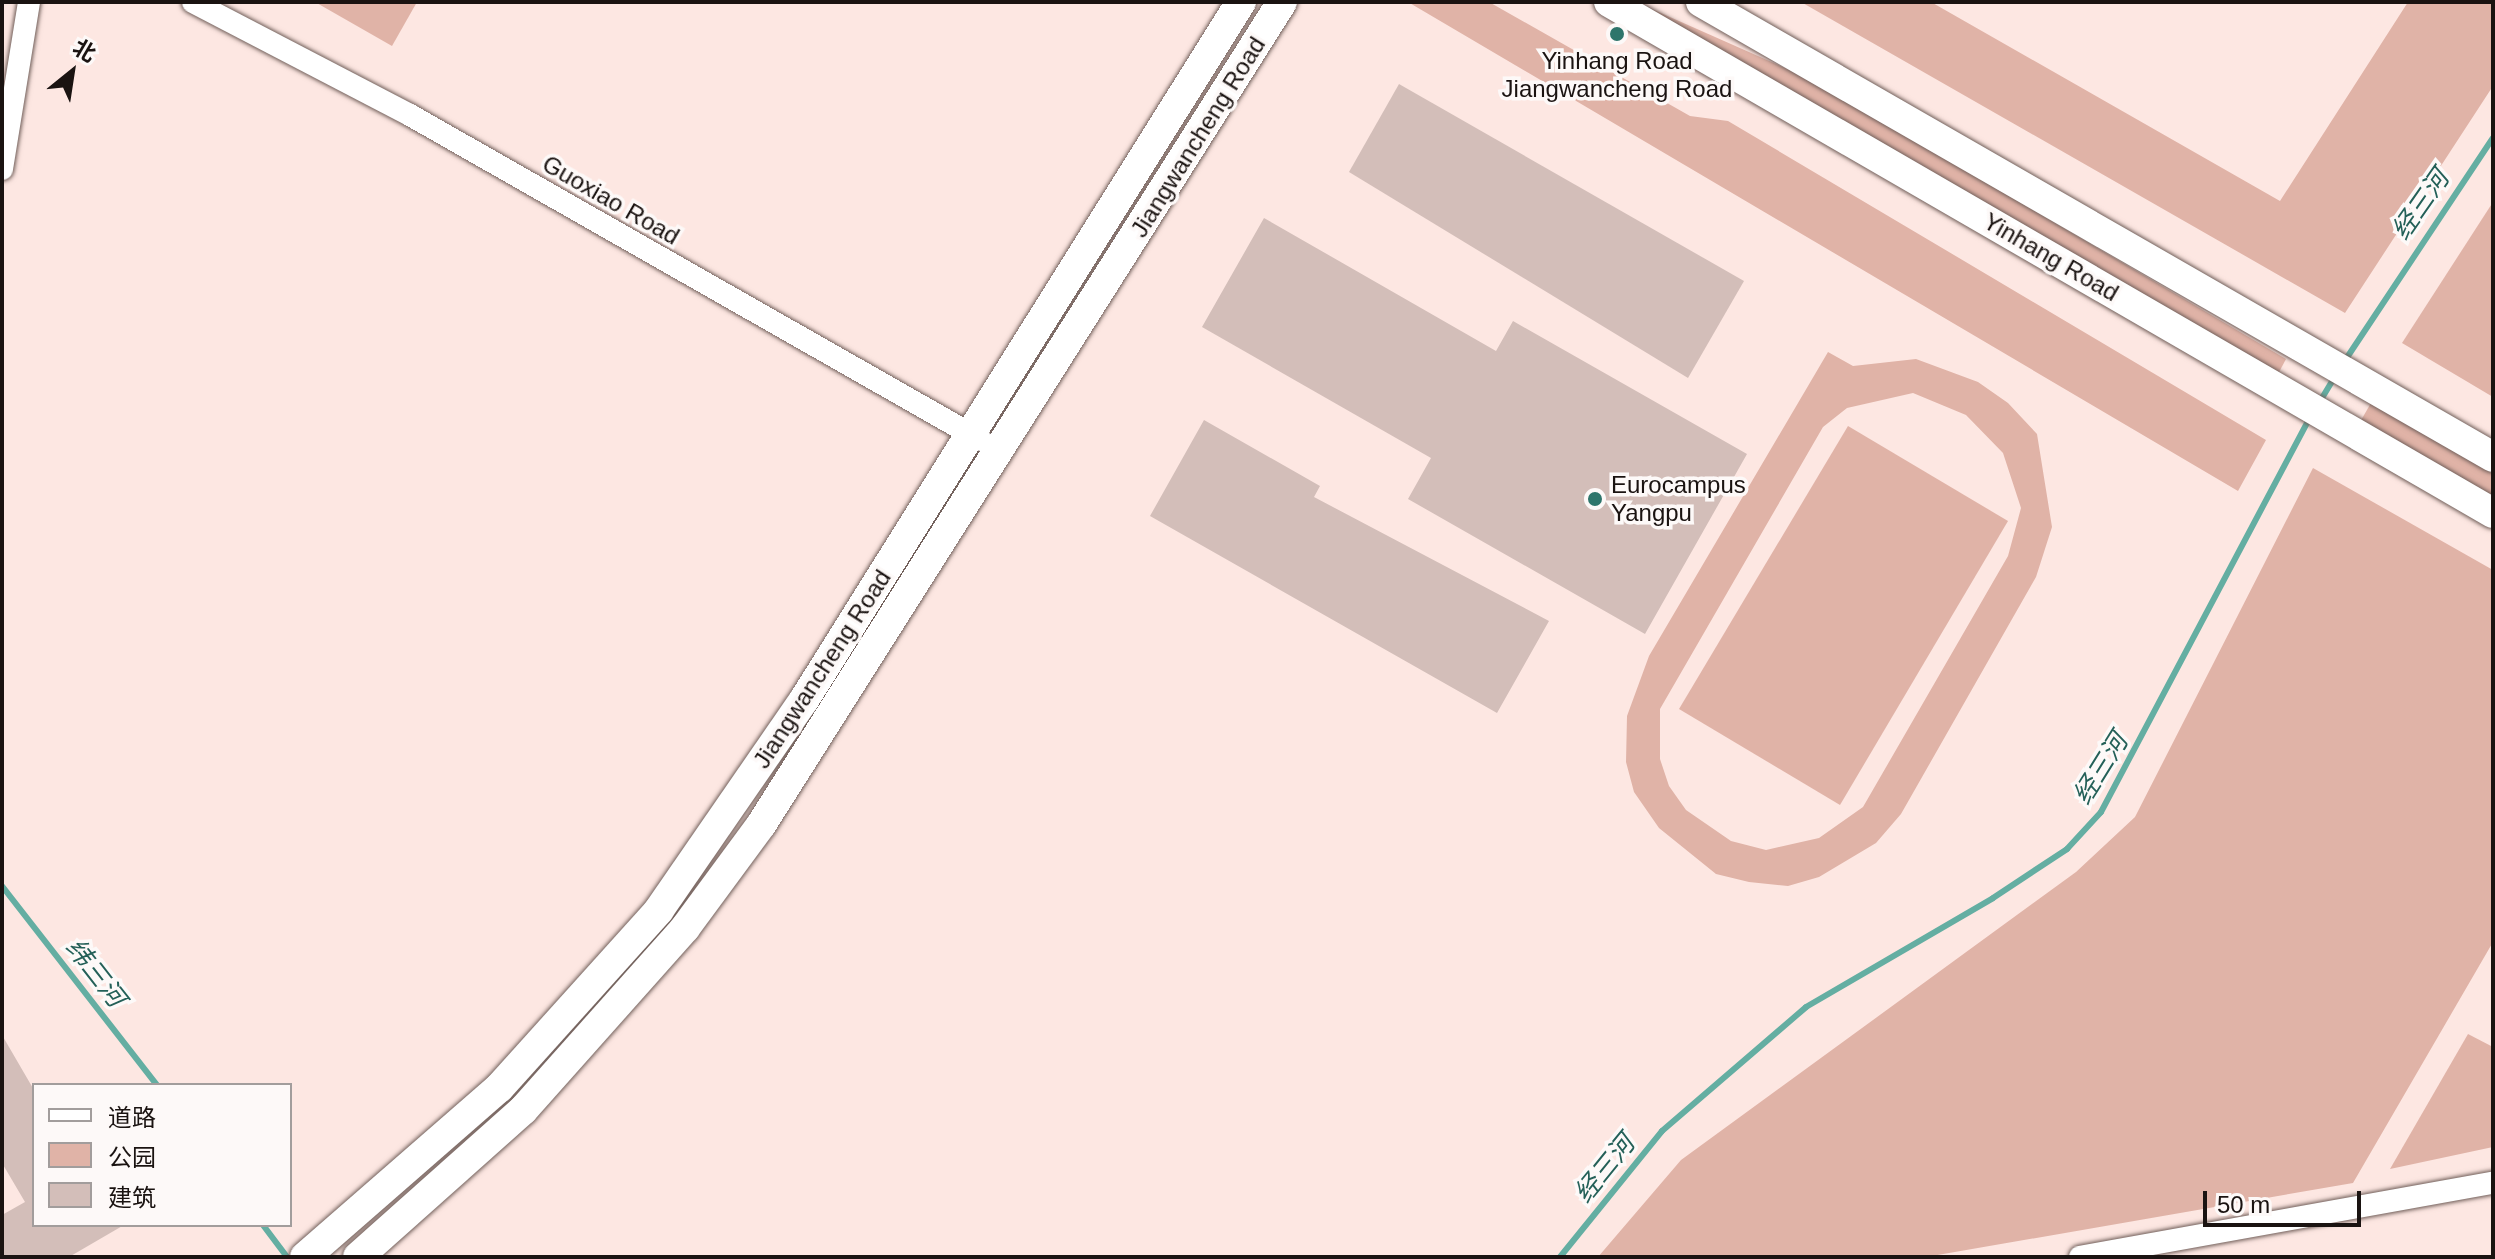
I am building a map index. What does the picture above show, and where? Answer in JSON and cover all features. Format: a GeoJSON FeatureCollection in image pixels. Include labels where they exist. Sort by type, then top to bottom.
{"type":"FeatureCollection","features":[{"type":"Feature","properties":{"kind":"street"},"geometry":{"type":"LineString","coordinates":[[2,169],[29,2]]}},
{"type":"Feature","properties":{"kind":"street","name":"Guoxiao Road"},"geometry":{"type":"LineString","coordinates":[[193,2],[410,115],[999,451]]}},
{"type":"Feature","properties":{"kind":"street","name":"Jiangwancheng Road"},"geometry":{"type":"LineString","coordinates":[[311,1253],[499,1088],[622,957],[733,807],[1241,2]]}},
{"type":"Feature","properties":{"kind":"street","name":"Jiangwancheng Road"},"geometry":{"type":"LineString","coordinates":[[358,1257],[523,1110],[685,928],[761,825],[1282,2]]}},
{"type":"Feature","properties":{"kind":"street","name":"Yinhang Road"},"geometry":{"type":"LineString","coordinates":[[1609,2],[2493,513]]}},
{"type":"Feature","properties":{"kind":"street","name":"Yinhang Road"},"geometry":{"type":"LineString","coordinates":[[1701,2],[2493,457]]}},
{"type":"Feature","properties":{"kind":"street"},"geometry":{"type":"LineString","coordinates":[[2080,1257],[2493,1183]]}},
{"type":"Feature","properties":{"kind":"green space"},"geometry":{"type":"Polygon","coordinates":[[[315,2],[417,2],[392,46],[315,2]]]}},
{"type":"Feature","properties":{"kind":"green space"},"geometry":{"type":"Polygon","coordinates":[[[1408,2],[1489,2],[1690,116],[1728,121],[2266,440],[2238,491],[1408,2]]]}},
{"type":"Feature","properties":{"kind":"green space"},"geometry":{"type":"Polygon","coordinates":[[[1636,2],[1812,80],[2286,359],[2277,376],[1636,2]]]}},
{"type":"Feature","properties":{"kind":"green space"},"geometry":{"type":"Polygon","coordinates":[[[1801,2],[1931,2],[2280,201],[2408,2],[2493,2],[2493,86],[2345,313],[1801,2]]]}},
{"type":"Feature","properties":{"kind":"green space"},"geometry":{"type":"Polygon","coordinates":[[[2493,202],[2493,397],[2402,343],[2493,202]]]}},
{"type":"Feature","properties":{"kind":"green space"},"geometry":{"type":"Polygon","coordinates":[[[1828,352],[1853,366],[1916,359],[1978,382],[2008,403],[2037,434],[2052,527],[2036,577],[1901,814],[1876,843],[1819,877],[1788,886],[1749,882],[1716,874],[1659,828],[1634,792],[1626,762],[1627,716],[1649,656],[1828,352]],[[1913,393],[1847,408],[1823,427],[1660,709],[1660,759],[1669,786],[1686,810],[1731,841],[1766,850],[1819,838],[1863,807],[2008,556],[2021,508],[2003,453],[1966,415],[1913,393]]]}},
{"type":"Feature","properties":{"kind":"green space"},"geometry":{"type":"Polygon","coordinates":[[[2371,403],[2493,474],[2493,497],[2360,422],[2371,403]]]}},
{"type":"Feature","properties":{"kind":"green space"},"geometry":{"type":"Polygon","coordinates":[[[1848,426],[2008,521],[1840,805],[1679,709],[1848,426]]]}},
{"type":"Feature","properties":{"kind":"green space"},"geometry":{"type":"Polygon","coordinates":[[[2313,468],[2493,570],[2493,942],[2353,1183],[1926,1257],[1598,1257],[1681,1160],[2076,872],[2135,817],[2313,468]]]}},
{"type":"Feature","properties":{"kind":"green space"},"geometry":{"type":"Polygon","coordinates":[[[2468,1034],[2493,1047],[2493,1147],[2390,1169],[2468,1034]]]}},
{"type":"Feature","properties":{"kind":"building"},"geometry":{"type":"Polygon","coordinates":[[[1399,84],[1744,281],[1688,378],[1349,172],[1399,84]]]}},
{"type":"Feature","properties":{"kind":"building"},"geometry":{"type":"Polygon","coordinates":[[[1264,218],[1496,351],[1513,321],[1747,454],[1645,634],[1408,499],[1431,458],[1202,327],[1264,218]]]}},
{"type":"Feature","properties":{"kind":"building"},"geometry":{"type":"Polygon","coordinates":[[[1204,420],[1320,486],[1314,497],[1549,621],[1497,713],[1150,516],[1204,420]]]}},
{"type":"Feature","properties":{"kind":"building"},"geometry":{"type":"Polygon","coordinates":[[[2,1035],[32,1087],[32,1227],[121,1227],[69,1257],[2,1257],[2,1215],[25,1202],[2,1163],[2,1035]]]}},
{"type":"Feature","properties":{"kind":"waterway"},"geometry":{"type":"LineString","coordinates":[[2344,362],[2493,138]]}},
{"type":"Feature","properties":{"kind":"waterway","name":"经三河"},"geometry":{"type":"LineString","coordinates":[[2319,403],[2336,375]]}},
{"type":"Feature","properties":{"kind":"waterway","name":"经三河"},"geometry":{"type":"LineString","coordinates":[[1560,1257],[1662,1131],[1806,1007],[1993,898],[2067,849],[2101,812],[2311,416]]}},
{"type":"Feature","properties":{"kind":"waterway","name":"纬三河"},"geometry":{"type":"LineString","coordinates":[[2,886],[155,1083]]}},
{"type":"Feature","properties":{"kind":"waterway","name":"纬三河"},"geometry":{"type":"LineString","coordinates":[[264,1227],[287,1257]]}},
{"type":"Feature","properties":{"kind":"place","name":"Yinhang Road Jiangwancheng Road"},"geometry":{"type":"Point","coordinates":[1617,34]}},
{"type":"Feature","properties":{"kind":"place","name":"Eurocampus Yangpu"},"geometry":{"type":"Point","coordinates":[1595,499]}}]}
